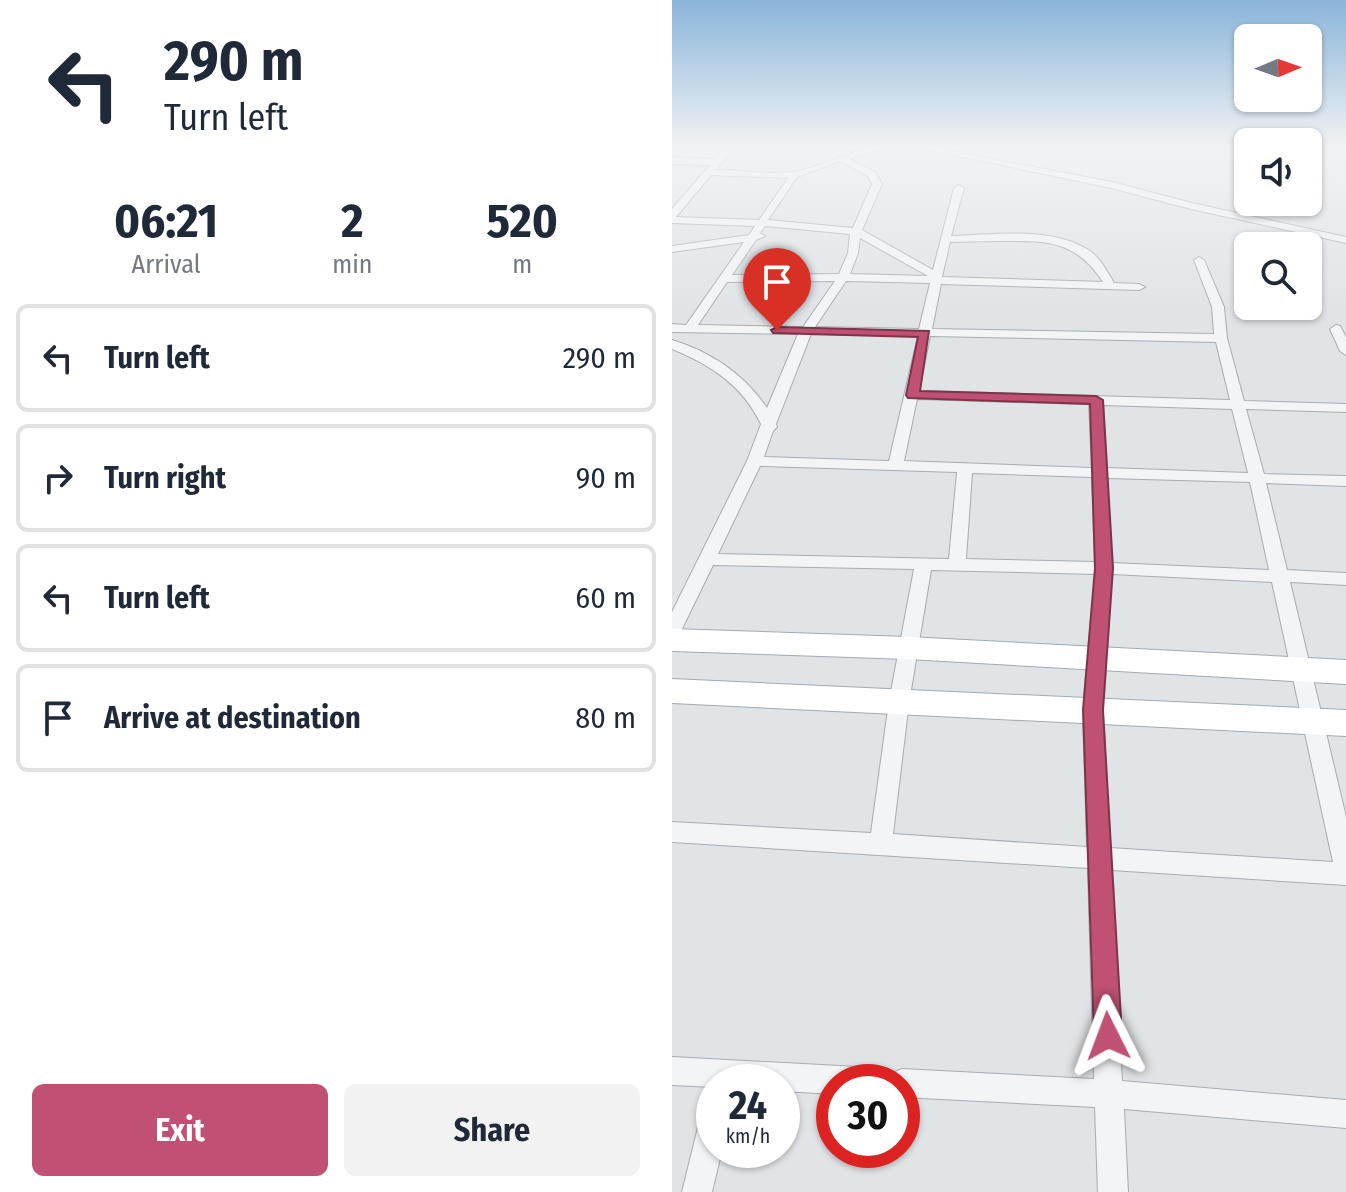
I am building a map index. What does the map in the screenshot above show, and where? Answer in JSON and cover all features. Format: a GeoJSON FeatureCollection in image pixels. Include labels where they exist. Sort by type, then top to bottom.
{"type":"FeatureCollection","features":[{"type":"Feature","properties":{"kind":"main road"},"geometry":{"type":"LineString","coordinates":[[672,640],[908,648],[1346,672]]}},
{"type":"Feature","properties":{"kind":"main road"},"geometry":{"type":"LineString","coordinates":[[672,691],[1346,723]]}},
{"type":"Feature","properties":{"kind":"street"},"geometry":{"type":"LineString","coordinates":[[690,328],[776,203]]}},
{"type":"Feature","properties":{"kind":"street"},"geometry":{"type":"LineString","coordinates":[[672,631],[755,461],[770,427],[786,374],[806,331],[843,277],[853,253],[856,231],[869,203]]}},
{"type":"Feature","properties":{"kind":"street"},"geometry":{"type":"LineString","coordinates":[[896,465],[955,203]]}},
{"type":"Feature","properties":{"kind":"street"},"geometry":{"type":"LineString","coordinates":[[1178,203],[1346,240]]}},
{"type":"Feature","properties":{"kind":"street"},"geometry":{"type":"LineString","coordinates":[[672,217],[856,231],[936,279]]}},
{"type":"Feature","properties":{"kind":"street"},"geometry":{"type":"LineString","coordinates":[[672,249],[863,217]]}},
{"type":"Feature","properties":{"kind":"street"},"geometry":{"type":"LineString","coordinates":[[945,239],[1037,240],[1072,247],[1091,257],[1111,286]]}},
{"type":"Feature","properties":{"kind":"street"},"geometry":{"type":"LineString","coordinates":[[1199,260],[1218,307],[1221,338],[1257,477],[1346,867]]}},
{"type":"Feature","properties":{"kind":"street"},"geometry":{"type":"LineString","coordinates":[[724,279],[843,277],[1139,287]]}},
{"type":"Feature","properties":{"kind":"street"},"geometry":{"type":"LineString","coordinates":[[672,328],[1221,338]]}},
{"type":"Feature","properties":{"kind":"street"},"geometry":{"type":"LineString","coordinates":[[1336,329],[1346,351]]}},
{"type":"Feature","properties":{"kind":"street"},"geometry":{"type":"LineString","coordinates":[[672,344],[698,354],[747,387],[760,404],[770,427]]}},
{"type":"Feature","properties":{"kind":"street"},"geometry":{"type":"LineString","coordinates":[[913,395],[1346,408]]}},
{"type":"Feature","properties":{"kind":"street"},"geometry":{"type":"LineString","coordinates":[[1096,400],[1104,568],[1093,710],[1113,1192]]}},
{"type":"Feature","properties":{"kind":"street"},"geometry":{"type":"LineString","coordinates":[[755,461],[1099,470],[1346,481]]}},
{"type":"Feature","properties":{"kind":"street"},"geometry":{"type":"LineString","coordinates":[[957,566],[965,467]]}},
{"type":"Feature","properties":{"kind":"street"},"geometry":{"type":"LineString","coordinates":[[707,559],[1104,568],[1346,579]]}},
{"type":"Feature","properties":{"kind":"street"},"geometry":{"type":"LineString","coordinates":[[881,842],[899,702],[923,566]]}},
{"type":"Feature","properties":{"kind":"street"},"geometry":{"type":"LineString","coordinates":[[672,832],[881,842],[1100,860],[1346,874]]}},
{"type":"Feature","properties":{"kind":"street"},"geometry":{"type":"LineString","coordinates":[[672,1071],[696,1074]]}},
{"type":"Feature","properties":{"kind":"street"},"geometry":{"type":"LineString","coordinates":[[920,1084],[1111,1094],[1346,1114]]}},
{"type":"Feature","properties":{"kind":"street"},"geometry":{"type":"LineString","coordinates":[[697,1192],[703,1168]]}},
{"type":"Feature","properties":{"kind":"route"},"geometry":{"type":"LineString","coordinates":[[777,330],[925,334],[913,395],[1096,400],[1104,568],[1093,710],[1108,1036]]}}]}
